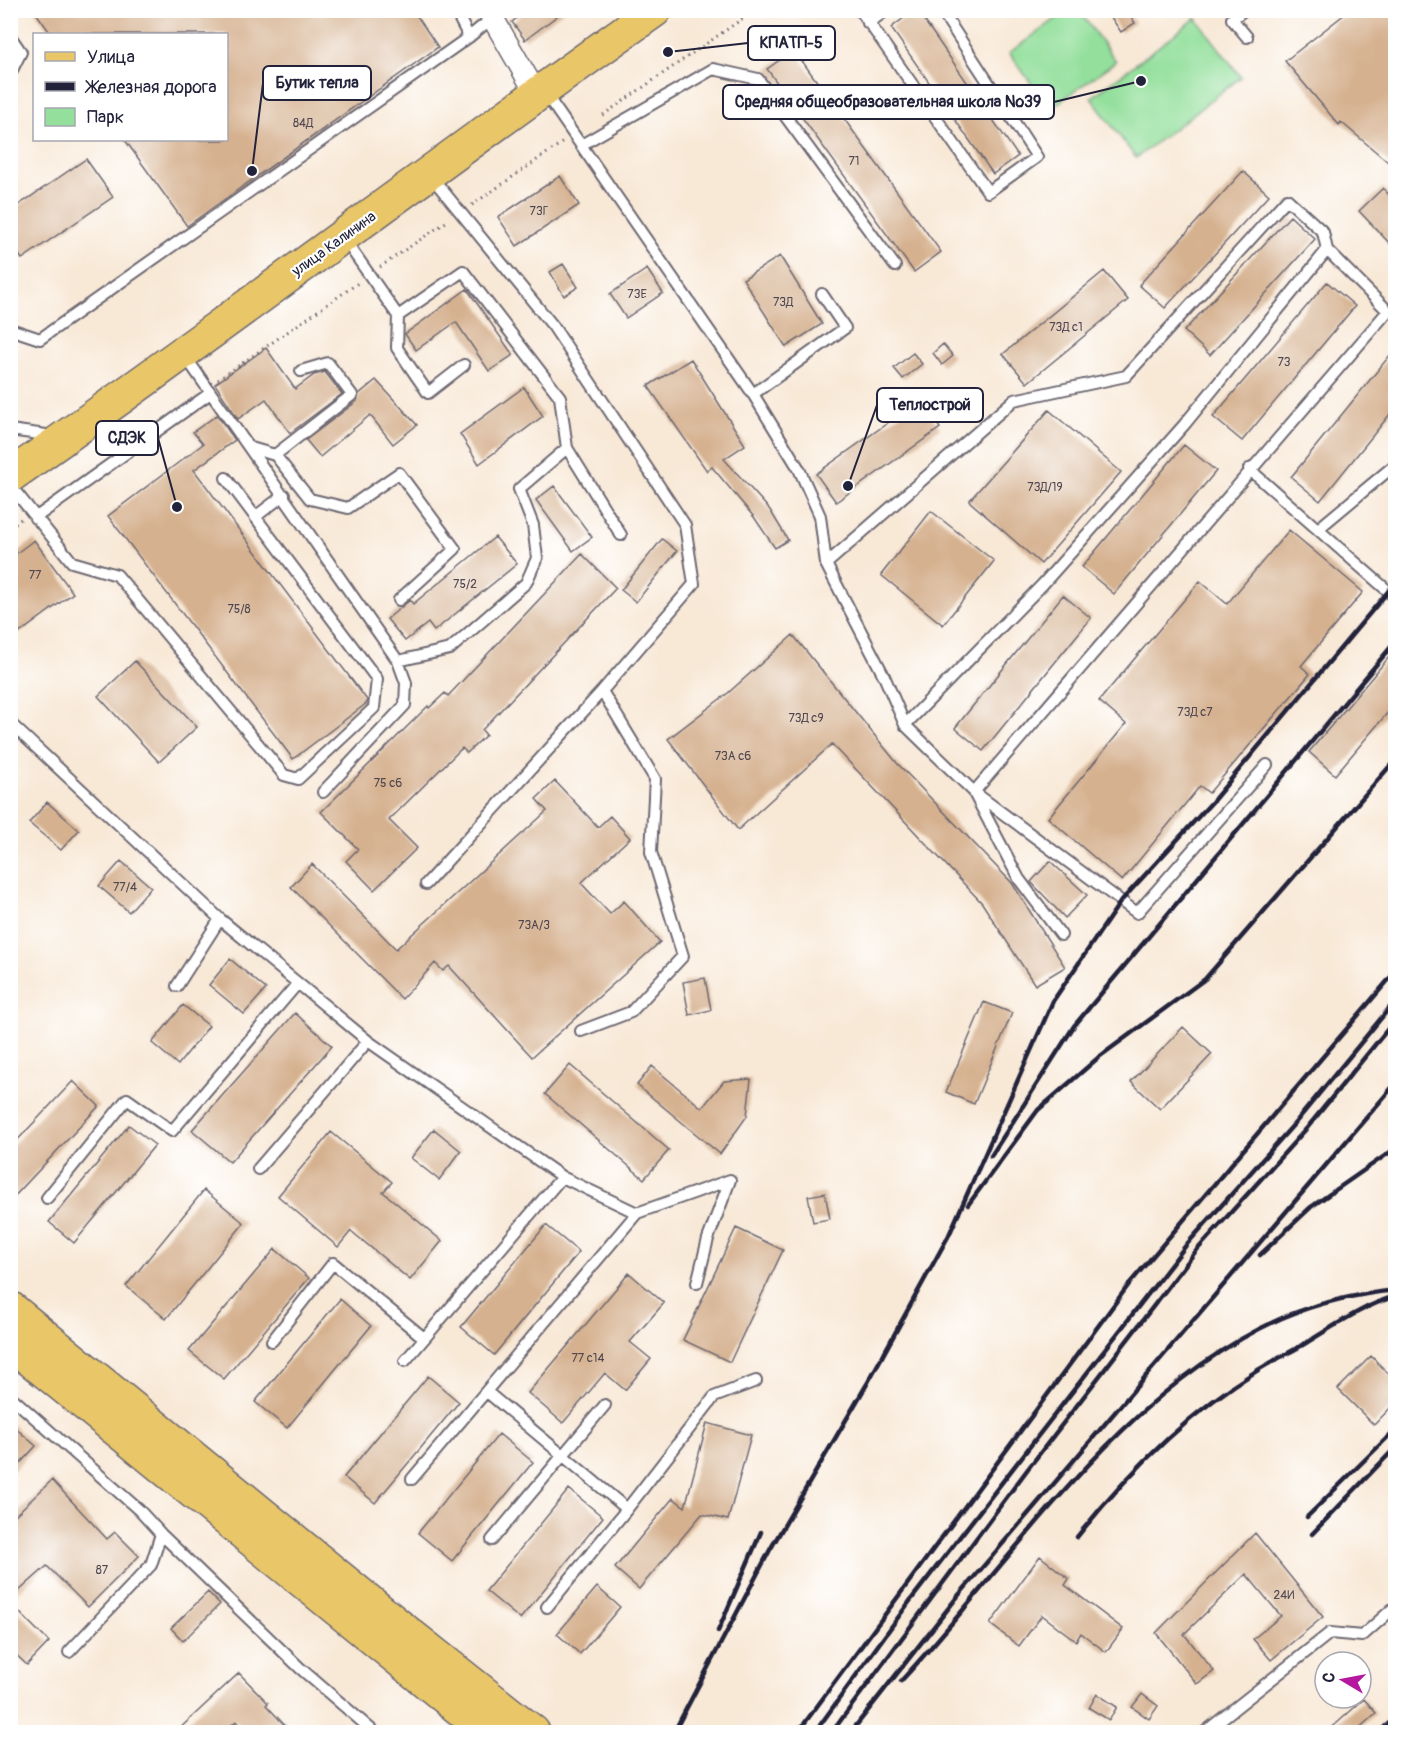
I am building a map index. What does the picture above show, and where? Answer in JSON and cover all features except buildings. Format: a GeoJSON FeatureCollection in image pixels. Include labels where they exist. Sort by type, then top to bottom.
{"type":"FeatureCollection","features":[{"type":"Feature","properties":{"kind":"main road","name":"улица Калинина"},"geometry":{"type":"LineString","coordinates":[[10,476],[183,354],[655,10]]}},
{"type":"Feature","properties":{"kind":"main road"},"geometry":{"type":"LineString","coordinates":[[10,1308],[399,1626],[533,1732]]}},
{"type":"Feature","properties":{"kind":"main road"},"geometry":{"type":"LineString","coordinates":[[10,1343],[488,1732]]}},
{"type":"Feature","properties":{"kind":"street"},"geometry":{"type":"LineString","coordinates":[[494,13],[540,93]]}},
{"type":"Feature","properties":{"kind":"lane"},"geometry":{"type":"LineString","coordinates":[[455,10],[469,37]]}},
{"type":"Feature","properties":{"kind":"lane"},"geometry":{"type":"LineString","coordinates":[[860,10],[988,192],[1037,156],[941,10]]}},
{"type":"Feature","properties":{"kind":"lane"},"geometry":{"type":"LineString","coordinates":[[868,23],[887,10]]}},
{"type":"Feature","properties":{"kind":"lane"},"geometry":{"type":"LineString","coordinates":[[1244,10],[1232,19],[1247,37]]}},
{"type":"Feature","properties":{"kind":"lane"},"geometry":{"type":"LineString","coordinates":[[10,329],[40,339],[469,37],[494,13]]}},
{"type":"Feature","properties":{"kind":"lane"},"geometry":{"type":"LineString","coordinates":[[10,36],[21,52],[10,74]]}},
{"type":"Feature","properties":{"kind":"lane"},"geometry":{"type":"LineString","coordinates":[[583,144],[713,69],[758,79],[895,266]]}},
{"type":"Feature","properties":{"kind":"lane"},"geometry":{"type":"LineString","coordinates":[[540,93],[583,144],[753,394],[799,469],[820,516],[826,564],[884,676],[905,725],[974,792],[1137,913],[1267,765]]}},
{"type":"Feature","properties":{"kind":"lane"},"geometry":{"type":"LineString","coordinates":[[426,884],[602,691],[694,584],[685,525],[553,326],[429,173]]}},
{"type":"Feature","properties":{"kind":"lane"},"geometry":{"type":"LineString","coordinates":[[826,564],[1014,400],[1126,376],[1287,198],[1323,232],[1327,250],[1388,311],[1249,469],[974,792]]}},
{"type":"Feature","properties":{"kind":"lane"},"geometry":{"type":"LineString","coordinates":[[343,237],[398,316],[397,348],[428,393],[464,365]]}},
{"type":"Feature","properties":{"kind":"lane"},"geometry":{"type":"LineString","coordinates":[[905,725],[1058,566],[1184,424],[1327,250]]}},
{"type":"Feature","properties":{"kind":"lane"},"geometry":{"type":"LineString","coordinates":[[10,264],[10,294]]}},
{"type":"Feature","properties":{"kind":"lane"},"geometry":{"type":"LineString","coordinates":[[398,316],[463,271],[560,397],[567,448],[621,535]]}},
{"type":"Feature","properties":{"kind":"lane"},"geometry":{"type":"LineString","coordinates":[[753,394],[845,328],[822,294]]}},
{"type":"Feature","properties":{"kind":"lane"},"geometry":{"type":"LineString","coordinates":[[183,354],[209,394],[284,495],[398,661],[406,683],[405,705],[323,792]]}},
{"type":"Feature","properties":{"kind":"lane"},"geometry":{"type":"LineString","coordinates":[[275,455],[352,395],[328,363],[301,371]]}},
{"type":"Feature","properties":{"kind":"lane"},"geometry":{"type":"LineString","coordinates":[[35,518],[209,394]]}},
{"type":"Feature","properties":{"kind":"lane"},"geometry":{"type":"LineString","coordinates":[[10,430],[66,438]]}},
{"type":"Feature","properties":{"kind":"lane"},"geometry":{"type":"LineString","coordinates":[[251,448],[275,455],[310,499],[348,508],[399,473],[454,549],[399,600]]}},
{"type":"Feature","properties":{"kind":"lane"},"geometry":{"type":"LineString","coordinates":[[398,661],[450,649],[526,583],[537,558],[533,525],[519,489],[567,448]]}},
{"type":"Feature","properties":{"kind":"lane"},"geometry":{"type":"LineString","coordinates":[[1318,529],[1395,464]]}},
{"type":"Feature","properties":{"kind":"lane"},"geometry":{"type":"LineString","coordinates":[[1249,469],[1395,598]]}},
{"type":"Feature","properties":{"kind":"lane"},"geometry":{"type":"LineString","coordinates":[[10,485],[72,562],[117,574],[284,774],[298,779],[374,708],[377,679],[226,478]]}},
{"type":"Feature","properties":{"kind":"lane"},"geometry":{"type":"LineString","coordinates":[[255,517],[284,495]]}},
{"type":"Feature","properties":{"kind":"lane"},"geometry":{"type":"LineString","coordinates":[[581,1031],[631,1012],[683,956],[651,852],[656,779],[602,691]]}},
{"type":"Feature","properties":{"kind":"lane"},"geometry":{"type":"LineString","coordinates":[[10,723],[220,919],[368,1041],[562,1177],[637,1213]]}},
{"type":"Feature","properties":{"kind":"lane"},"geometry":{"type":"LineString","coordinates":[[974,792],[1020,879],[1061,935]]}},
{"type":"Feature","properties":{"kind":"lane"},"geometry":{"type":"LineString","coordinates":[[177,986],[220,919]]}},
{"type":"Feature","properties":{"kind":"lane"},"geometry":{"type":"LineString","coordinates":[[47,1198],[127,1099],[172,1131],[298,983]]}},
{"type":"Feature","properties":{"kind":"lane"},"geometry":{"type":"LineString","coordinates":[[258,1169],[368,1041]]}},
{"type":"Feature","properties":{"kind":"lane"},"geometry":{"type":"LineString","coordinates":[[405,1361],[562,1177]]}},
{"type":"Feature","properties":{"kind":"lane"},"geometry":{"type":"LineString","coordinates":[[412,1479],[637,1213],[730,1180],[708,1239],[697,1283]]}},
{"type":"Feature","properties":{"kind":"lane"},"geometry":{"type":"LineString","coordinates":[[272,1341],[333,1263],[424,1338]]}},
{"type":"Feature","properties":{"kind":"lane"},"geometry":{"type":"LineString","coordinates":[[547,1607],[714,1397],[756,1381]]}},
{"type":"Feature","properties":{"kind":"lane"},"geometry":{"type":"LineString","coordinates":[[487,1392],[627,1509]]}},
{"type":"Feature","properties":{"kind":"lane"},"geometry":{"type":"LineString","coordinates":[[10,1396],[139,1510],[300,1668],[374,1732]]}},
{"type":"Feature","properties":{"kind":"lane"},"geometry":{"type":"LineString","coordinates":[[492,1540],[605,1405]]}},
{"type":"Feature","properties":{"kind":"lane"},"geometry":{"type":"LineString","coordinates":[[69,1653],[151,1565],[161,1534]]}},
{"type":"Feature","properties":{"kind":"lane"},"geometry":{"type":"LineString","coordinates":[[1205,1732],[1330,1633],[1362,1636],[1395,1606]]}},
{"type":"Feature","properties":{"kind":"green space"},"geometry":{"type":"Polygon","coordinates":[[[1067,11],[1079,11],[1116,61],[1050,109],[1009,53],[1067,11]]]}},
{"type":"Feature","properties":{"kind":"green space"},"geometry":{"type":"Polygon","coordinates":[[[1196,18],[1241,77],[1136,158],[1091,98],[1196,18]]]}},
{"type":"Feature","properties":{"kind":"railway"},"geometry":{"type":"LineString","coordinates":[[674,1732],[771,1548],[867,1384],[949,1235],[1053,1001],[1121,901],[1212,802],[1396,582]]}},
{"type":"Feature","properties":{"kind":"railway"},"geometry":{"type":"LineString","coordinates":[[991,1156],[1074,1026],[1396,641]]}},
{"type":"Feature","properties":{"kind":"railway"},"geometry":{"type":"LineString","coordinates":[[968,1205],[1038,1110],[1099,1057],[1205,979],[1396,759]]}},
{"type":"Feature","properties":{"kind":"railway"},"geometry":{"type":"LineString","coordinates":[[798,1732],[1130,1283],[1396,971]]}},
{"type":"Feature","properties":{"kind":"railway"},"geometry":{"type":"LineString","coordinates":[[815,1732],[910,1601],[1187,1244],[1295,1123],[1396,1000]]}},
{"type":"Feature","properties":{"kind":"railway"},"geometry":{"type":"LineString","coordinates":[[832,1732],[1027,1470],[1196,1251],[1307,1128],[1396,1019]]}},
{"type":"Feature","properties":{"kind":"railway"},"geometry":{"type":"LineString","coordinates":[[851,1732],[958,1596],[1396,1083]]}},
{"type":"Feature","properties":{"kind":"railway"},"geometry":{"type":"LineString","coordinates":[[1260,1255],[1311,1207],[1396,1148]]}},
{"type":"Feature","properties":{"kind":"railway"},"geometry":{"type":"LineString","coordinates":[[901,1681],[1075,1479],[1122,1431],[1171,1387],[1224,1349],[1282,1318],[1338,1300],[1396,1290]]}},
{"type":"Feature","properties":{"kind":"railway"},"geometry":{"type":"LineString","coordinates":[[1077,1537],[1138,1467],[1207,1405],[1258,1370],[1350,1316],[1396,1296]]}},
{"type":"Feature","properties":{"kind":"railway"},"geometry":{"type":"LineString","coordinates":[[1307,1517],[1396,1429]]}},
{"type":"Feature","properties":{"kind":"railway"},"geometry":{"type":"LineString","coordinates":[[1312,1534],[1396,1447]]}},
{"type":"Feature","properties":{"kind":"railway"},"geometry":{"type":"LineString","coordinates":[[718,1631],[761,1532]]}},
{"type":"Feature","properties":{"kind":"railway"},"geometry":{"type":"LineString","coordinates":[[1379,1732],[1396,1717]]}},
{"type":"Feature","properties":{"kind":"place","name":"КПАТП-5"},"geometry":{"type":"Point","coordinates":[668,52]}},
{"type":"Feature","properties":{"kind":"place","name":"Средняя общеобразовательная школа №39"},"geometry":{"type":"Point","coordinates":[1141,81]}},
{"type":"Feature","properties":{"kind":"place","name":"Бутик тепла"},"geometry":{"type":"Point","coordinates":[252,171]}},
{"type":"Feature","properties":{"kind":"place","name":"Теплострой"},"geometry":{"type":"Point","coordinates":[848,486]}},
{"type":"Feature","properties":{"kind":"place","name":"СДЭК"},"geometry":{"type":"Point","coordinates":[177,507]}}]}
